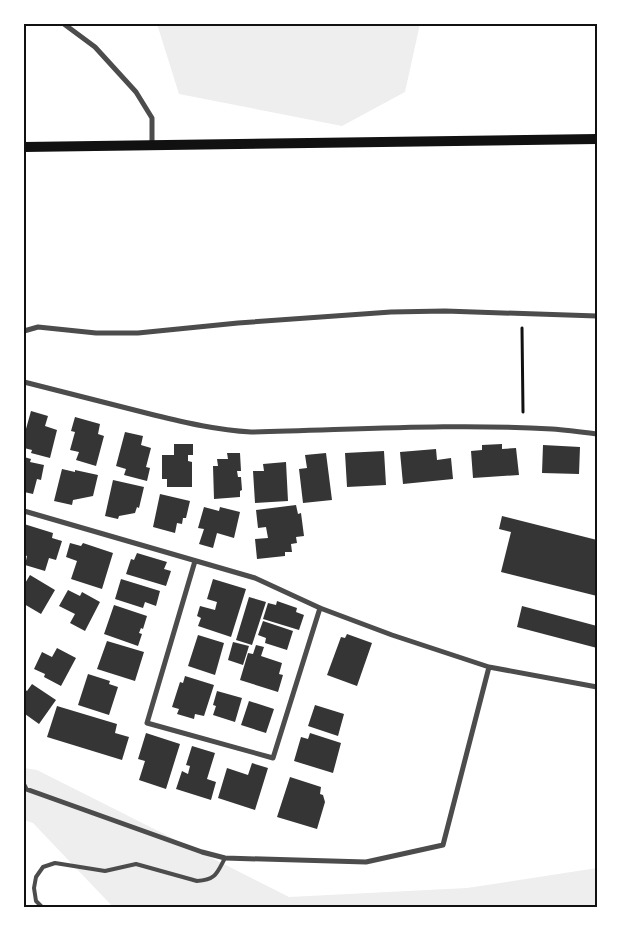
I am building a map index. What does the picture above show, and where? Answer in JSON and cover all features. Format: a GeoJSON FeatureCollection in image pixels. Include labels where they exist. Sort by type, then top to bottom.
{"type":"FeatureCollection","features":[{"type":"Feature","properties":{"kind":"main road"},"geometry":{"type":"LineString","coordinates":[[24,147],[597,139]]}},
{"type":"Feature","properties":{"kind":"street"},"geometry":{"type":"LineString","coordinates":[[64,24],[94,47],[136,92],[152,118],[152,145]]}},
{"type":"Feature","properties":{"kind":"street"},"geometry":{"type":"LineString","coordinates":[[24,331],[38,327],[96,333],[138,333],[238,323],[391,312],[445,311],[597,316]]}},
{"type":"Feature","properties":{"kind":"street"},"geometry":{"type":"LineString","coordinates":[[24,382],[137,411],[228,431],[428,427],[555,429],[597,434]]}},
{"type":"Feature","properties":{"kind":"street"},"geometry":{"type":"LineString","coordinates":[[24,511],[255,578],[320,608],[392,635],[489,667],[597,687]]}},
{"type":"Feature","properties":{"kind":"street"},"geometry":{"type":"LineString","coordinates":[[195,561],[147,723],[272,758],[320,608]]}},
{"type":"Feature","properties":{"kind":"street"},"geometry":{"type":"LineString","coordinates":[[24,785],[26,790],[202,852],[225,858],[366,862],[443,845],[489,667]]}},
{"type":"Feature","properties":{"kind":"lane"},"geometry":{"type":"LineString","coordinates":[[42,907],[36,901],[34,888],[36,877],[43,867],[54,863],[105,871],[136,864],[197,881],[207,881],[215,876],[225,858]]}},
{"type":"Feature","properties":{"kind":"path"},"geometry":{"type":"LineString","coordinates":[[522,346],[523,403]]}},
{"type":"Feature","properties":{"kind":"shaded area"},"geometry":{"type":"Polygon","coordinates":[[[157,24],[420,24],[405,92],[342,126],[179,94],[157,24]]]}},
{"type":"Feature","properties":{"kind":"shaded area"},"geometry":{"type":"Polygon","coordinates":[[[24,768],[37,770],[289,897],[467,888],[597,868],[597,907],[113,907],[33,823],[24,820],[24,768]]]}},
{"type":"Feature","properties":{"kind":"building"},"geometry":{"type":"Polygon","coordinates":[[[31,411],[48,416],[45,426],[57,430],[50,458],[31,453],[32,450],[24,448],[24,436],[31,411]]]}},
{"type":"Feature","properties":{"kind":"building"},"geometry":{"type":"Polygon","coordinates":[[[75,417],[100,424],[98,434],[104,436],[96,466],[76,460],[79,452],[70,450],[75,432],[71,431],[75,417]]]}},
{"type":"Feature","properties":{"kind":"building"},"geometry":{"type":"Polygon","coordinates":[[[125,432],[143,436],[141,445],[151,448],[146,467],[150,468],[147,481],[124,475],[126,469],[116,466],[125,432]]]}},
{"type":"Feature","properties":{"kind":"building"},"geometry":{"type":"Polygon","coordinates":[[[174,444],[193,444],[193,455],[188,455],[188,461],[192,462],[192,487],[167,487],[167,479],[162,479],[162,455],[174,455],[174,444]]]}},
{"type":"Feature","properties":{"kind":"building"},"geometry":{"type":"Polygon","coordinates":[[[502,444],[502,449],[516,448],[519,475],[473,478],[471,451],[482,450],[482,445],[502,444]]]}},
{"type":"Feature","properties":{"kind":"building"},"geometry":{"type":"Polygon","coordinates":[[[543,445],[580,447],[579,474],[542,473],[543,445]]]}},
{"type":"Feature","properties":{"kind":"building"},"geometry":{"type":"Polygon","coordinates":[[[436,449],[437,460],[451,458],[453,479],[403,484],[400,452],[436,449]]]}},
{"type":"Feature","properties":{"kind":"building"},"geometry":{"type":"Polygon","coordinates":[[[384,451],[386,485],[347,487],[345,453],[384,451]]]}},
{"type":"Feature","properties":{"kind":"building"},"geometry":{"type":"Polygon","coordinates":[[[227,453],[240,453],[241,471],[237,471],[238,477],[241,477],[242,490],[240,491],[240,497],[214,499],[213,466],[218,466],[217,459],[228,459],[227,453]]]}},
{"type":"Feature","properties":{"kind":"building"},"geometry":{"type":"Polygon","coordinates":[[[326,453],[332,500],[303,503],[299,469],[307,468],[305,455],[326,453]]]}},
{"type":"Feature","properties":{"kind":"building"},"geometry":{"type":"Polygon","coordinates":[[[24,457],[31,459],[30,462],[44,465],[41,480],[37,479],[33,494],[24,492],[24,457]]]}},
{"type":"Feature","properties":{"kind":"building"},"geometry":{"type":"Polygon","coordinates":[[[286,462],[288,501],[255,503],[253,471],[264,471],[263,464],[286,462]]]}},
{"type":"Feature","properties":{"kind":"building"},"geometry":{"type":"Polygon","coordinates":[[[62,469],[98,475],[93,496],[73,500],[72,505],[54,501],[62,469]]]}},
{"type":"Feature","properties":{"kind":"building"},"geometry":{"type":"Polygon","coordinates":[[[113,480],[144,487],[139,508],[137,507],[135,513],[119,516],[118,519],[105,516],[113,480]]]}},
{"type":"Feature","properties":{"kind":"building"},"geometry":{"type":"Polygon","coordinates":[[[160,494],[190,501],[186,518],[183,518],[182,524],[177,523],[175,533],[153,527],[160,494]]]}},
{"type":"Feature","properties":{"kind":"building"},"geometry":{"type":"Polygon","coordinates":[[[296,505],[298,514],[301,513],[304,536],[296,537],[297,543],[291,544],[292,552],[285,552],[285,556],[257,559],[255,539],[268,538],[266,527],[258,528],[256,510],[296,505]]]}},
{"type":"Feature","properties":{"kind":"building"},"geometry":{"type":"Polygon","coordinates":[[[204,507],[219,511],[220,507],[240,512],[234,538],[217,533],[213,548],[199,544],[204,529],[198,528],[204,507]]]}},
{"type":"Feature","properties":{"kind":"building"},"geometry":{"type":"Polygon","coordinates":[[[502,516],[597,540],[597,596],[501,572],[511,532],[499,529],[502,516]]]}},
{"type":"Feature","properties":{"kind":"building"},"geometry":{"type":"Polygon","coordinates":[[[24,524],[53,533],[52,538],[62,541],[56,560],[49,558],[45,571],[25,565],[27,556],[24,555],[24,524]]]}},
{"type":"Feature","properties":{"kind":"building"},"geometry":{"type":"Polygon","coordinates":[[[70,543],[81,546],[83,543],[113,553],[102,589],[71,579],[77,561],[66,557],[70,543]]]}},
{"type":"Feature","properties":{"kind":"building"},"geometry":{"type":"Polygon","coordinates":[[[137,553],[167,562],[164,569],[171,571],[166,586],[126,574],[131,559],[134,560],[137,553]]]}},
{"type":"Feature","properties":{"kind":"building"},"geometry":{"type":"Polygon","coordinates":[[[30,575],[55,590],[41,614],[24,604],[24,585],[30,575]]]}},
{"type":"Feature","properties":{"kind":"building"},"geometry":{"type":"Polygon","coordinates":[[[121,579],[160,591],[156,606],[145,602],[143,608],[115,599],[121,579]]]}},
{"type":"Feature","properties":{"kind":"building"},"geometry":{"type":"Polygon","coordinates":[[[213,579],[246,589],[231,637],[198,626],[201,618],[197,616],[200,606],[215,610],[217,602],[207,599],[213,579]]]}},
{"type":"Feature","properties":{"kind":"building"},"geometry":{"type":"Polygon","coordinates":[[[68,590],[80,596],[82,592],[100,602],[85,631],[70,623],[75,614],[59,606],[68,590]]]}},
{"type":"Feature","properties":{"kind":"building"},"geometry":{"type":"Polygon","coordinates":[[[249,597],[266,602],[252,645],[236,640],[249,597]]]}},
{"type":"Feature","properties":{"kind":"building"},"geometry":{"type":"Polygon","coordinates":[[[277,601],[297,608],[296,612],[304,615],[299,630],[263,619],[268,603],[276,605],[277,601]]]}},
{"type":"Feature","properties":{"kind":"building"},"geometry":{"type":"Polygon","coordinates":[[[114,605],[147,616],[143,629],[141,628],[139,633],[142,634],[138,646],[104,634],[114,605]]]}},
{"type":"Feature","properties":{"kind":"building"},"geometry":{"type":"Polygon","coordinates":[[[522,606],[597,626],[597,648],[517,627],[522,606]]]}},
{"type":"Feature","properties":{"kind":"building"},"geometry":{"type":"Polygon","coordinates":[[[263,621],[293,631],[287,650],[265,643],[266,638],[258,635],[263,621]]]}},
{"type":"Feature","properties":{"kind":"building"},"geometry":{"type":"Polygon","coordinates":[[[347,634],[372,643],[357,686],[327,675],[341,637],[345,638],[347,634]]]}},
{"type":"Feature","properties":{"kind":"building"},"geometry":{"type":"Polygon","coordinates":[[[198,635],[224,643],[215,675],[188,666],[198,635]]]}},
{"type":"Feature","properties":{"kind":"building"},"geometry":{"type":"Polygon","coordinates":[[[107,641],[144,652],[135,681],[97,669],[107,641]]]}},
{"type":"Feature","properties":{"kind":"building"},"geometry":{"type":"Polygon","coordinates":[[[233,642],[249,646],[243,665],[228,660],[233,642]]]}},
{"type":"Feature","properties":{"kind":"building"},"geometry":{"type":"Polygon","coordinates":[[[256,645],[264,647],[261,656],[282,663],[279,674],[283,675],[278,692],[240,680],[248,653],[253,654],[256,645]]]}},
{"type":"Feature","properties":{"kind":"building"},"geometry":{"type":"Polygon","coordinates":[[[57,648],[76,658],[61,686],[44,677],[45,674],[34,669],[42,652],[52,657],[57,648]]]}},
{"type":"Feature","properties":{"kind":"building"},"geometry":{"type":"Polygon","coordinates":[[[88,674],[110,681],[109,684],[118,687],[109,715],[78,705],[88,674]]]}},
{"type":"Feature","properties":{"kind":"building"},"geometry":{"type":"Polygon","coordinates":[[[185,676],[214,685],[204,716],[195,714],[194,719],[177,714],[179,709],[172,707],[180,682],[183,683],[185,676]]]}},
{"type":"Feature","properties":{"kind":"building"},"geometry":{"type":"Polygon","coordinates":[[[32,684],[56,700],[39,724],[25,714],[24,710],[24,689],[27,691],[32,684]]]}},
{"type":"Feature","properties":{"kind":"building"},"geometry":{"type":"Polygon","coordinates":[[[217,691],[242,698],[235,722],[213,715],[216,706],[213,705],[217,691]]]}},
{"type":"Feature","properties":{"kind":"building"},"geometry":{"type":"Polygon","coordinates":[[[249,701],[274,709],[266,733],[241,725],[249,701]]]}},
{"type":"Feature","properties":{"kind":"building"},"geometry":{"type":"Polygon","coordinates":[[[315,705],[344,714],[338,736],[308,726],[315,705]]]}},
{"type":"Feature","properties":{"kind":"building"},"geometry":{"type":"Polygon","coordinates":[[[57,706],[117,724],[115,733],[129,737],[122,760],[47,737],[57,706]]]}},
{"type":"Feature","properties":{"kind":"building"},"geometry":{"type":"Polygon","coordinates":[[[146,733],[180,744],[166,789],[139,780],[145,761],[138,759],[146,733]]]}},
{"type":"Feature","properties":{"kind":"building"},"geometry":{"type":"Polygon","coordinates":[[[310,733],[341,743],[333,773],[294,761],[301,737],[308,739],[310,733]]]}},
{"type":"Feature","properties":{"kind":"building"},"geometry":{"type":"Polygon","coordinates":[[[192,746],[215,753],[207,779],[216,782],[211,800],[176,789],[182,771],[188,774],[190,766],[186,765],[192,746]]]}},
{"type":"Feature","properties":{"kind":"building"},"geometry":{"type":"Polygon","coordinates":[[[252,763],[268,768],[255,810],[218,798],[227,768],[248,775],[252,763]]]}},
{"type":"Feature","properties":{"kind":"building"},"geometry":{"type":"Polygon","coordinates":[[[290,777],[321,787],[320,794],[323,795],[325,802],[317,829],[277,817],[290,777]]]}}]}
